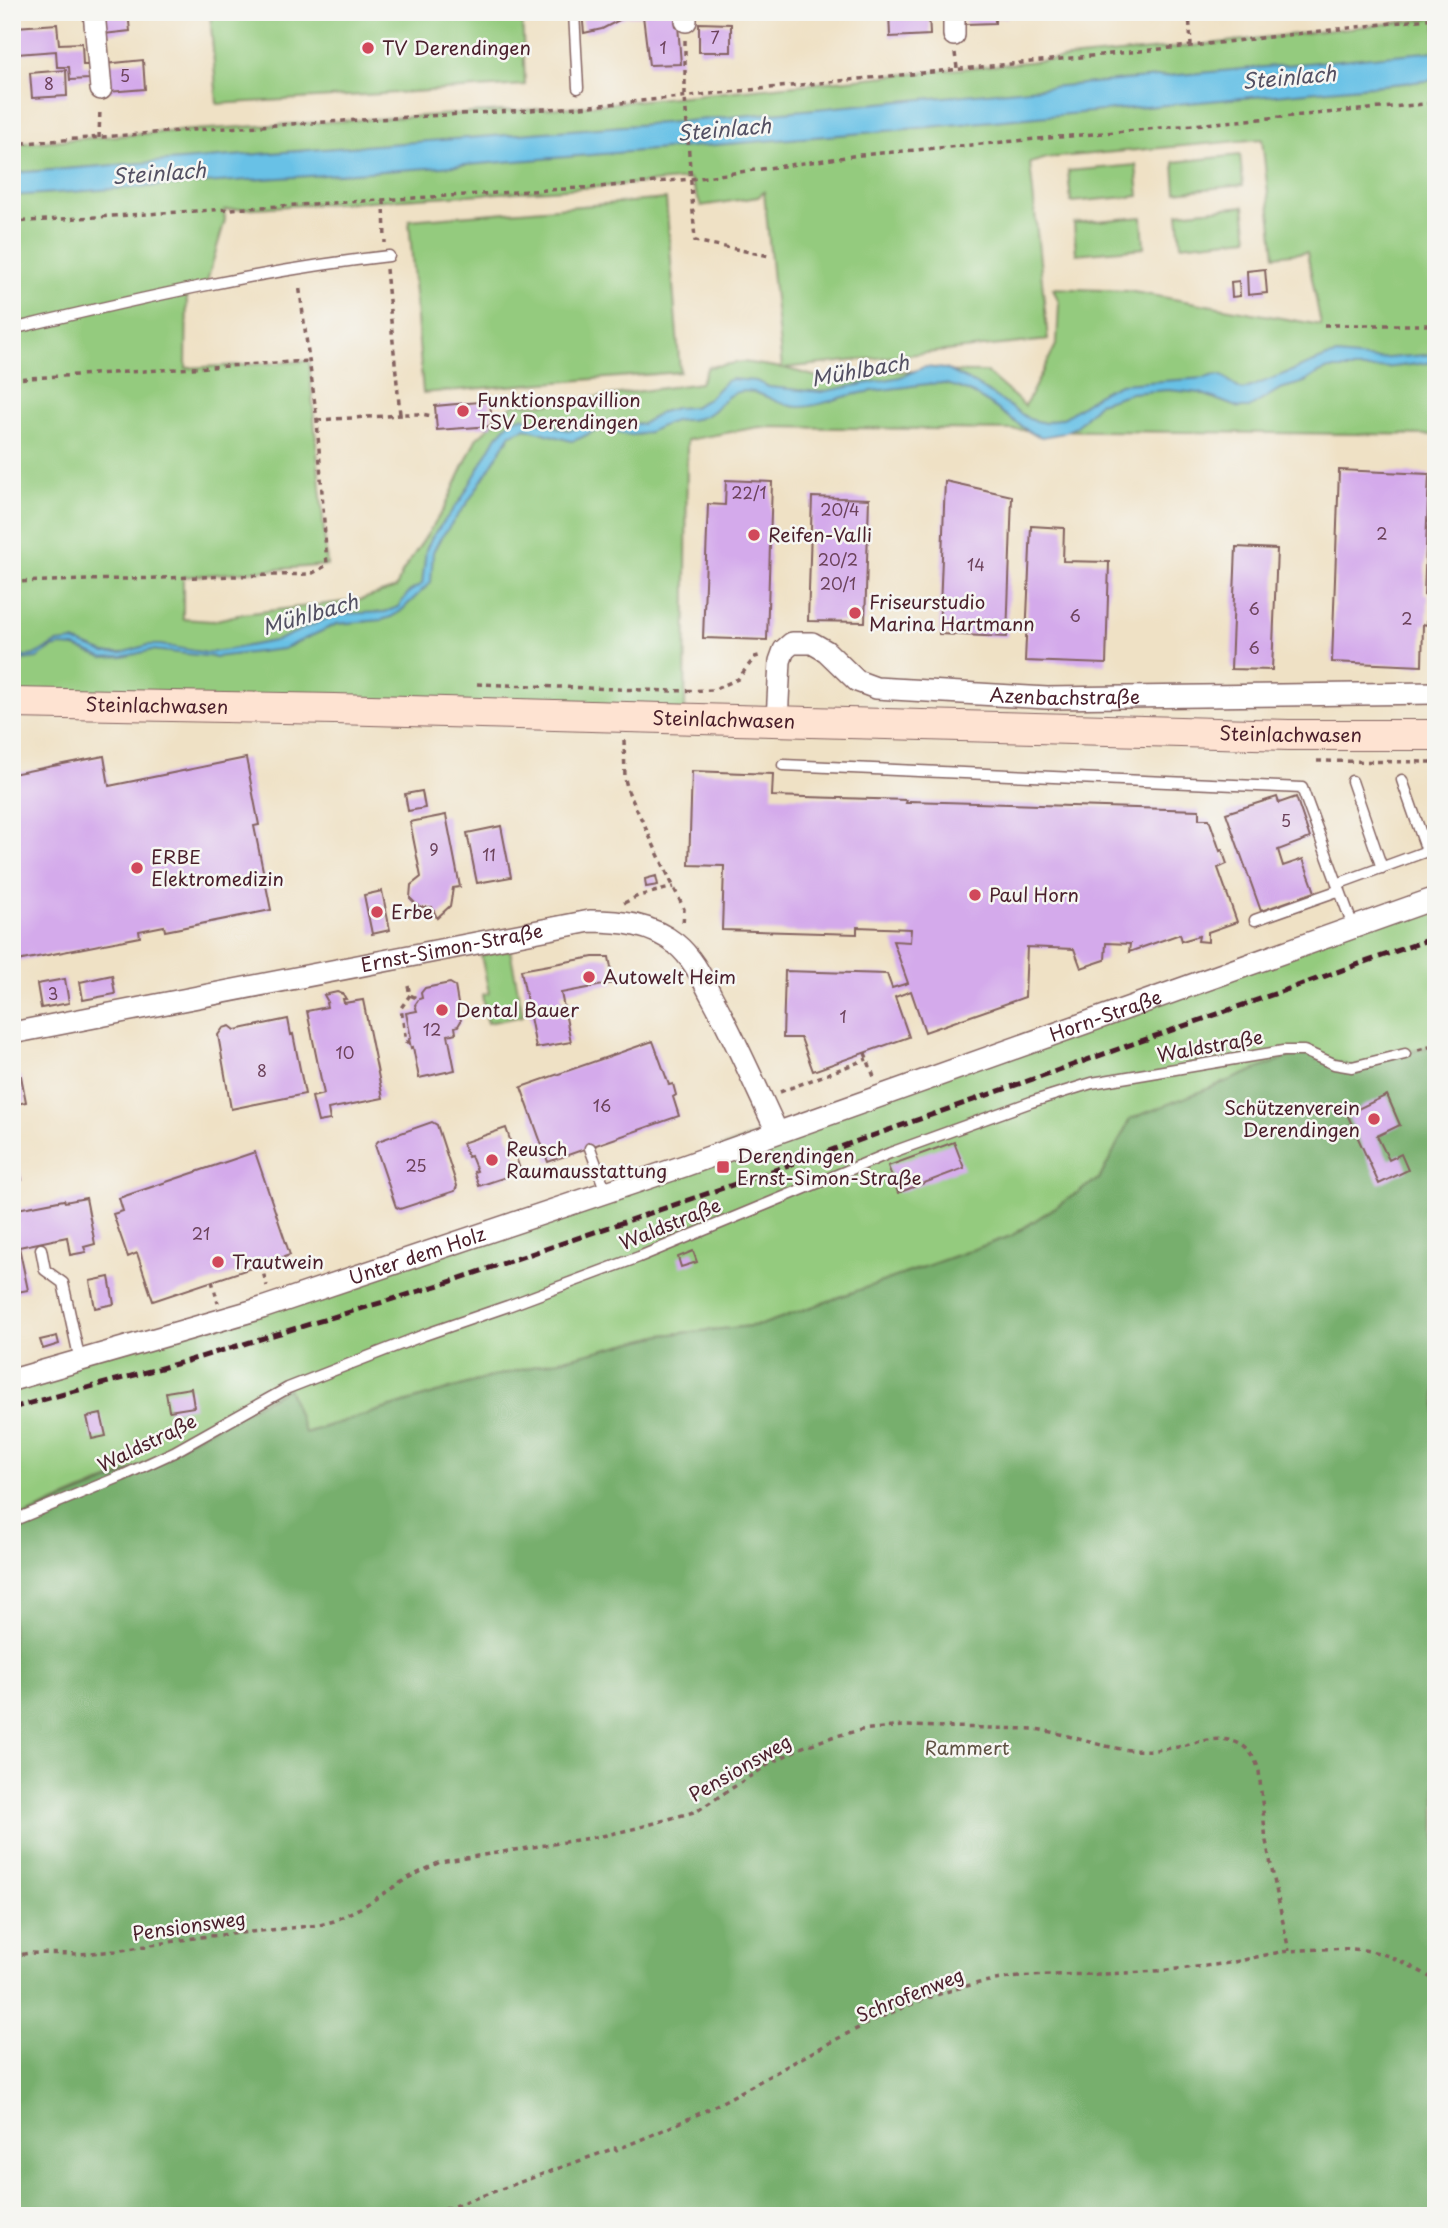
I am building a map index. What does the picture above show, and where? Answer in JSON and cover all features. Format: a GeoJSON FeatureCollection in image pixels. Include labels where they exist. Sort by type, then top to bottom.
{"type":"FeatureCollection","features":[{"type":"Feature","properties":{"kind":"street"},"geometry":{"type":"LineString","coordinates":[[94,12],[101,89]]}},
{"type":"Feature","properties":{"kind":"street"},"geometry":{"type":"LineString","coordinates":[[954,12],[954,35]]}},
{"type":"Feature","properties":{"kind":"street","name":"Azenbachstraße"},"geometry":{"type":"LineString","coordinates":[[784,650],[792,643],[812,643],[826,651],[857,681],[876,688],[1046,698],[1436,693]]}},
{"type":"Feature","properties":{"kind":"street"},"geometry":{"type":"LineString","coordinates":[[776,721],[780,661],[784,650]]}},
{"type":"Feature","properties":{"kind":"street","name":"Steinlachwasen"},"geometry":{"type":"LineString","coordinates":[[12,703],[1278,735],[1436,735]]}},
{"type":"Feature","properties":{"kind":"street","name":"Horn-Straße"},"geometry":{"type":"LineString","coordinates":[[777,1132],[1436,898]]}},
{"type":"Feature","properties":{"kind":"street","name":"Ernst-Simon-Straße"},"geometry":{"type":"LineString","coordinates":[[12,1033],[590,921],[619,920],[648,928],[676,944],[695,963],[777,1132]]}},
{"type":"Feature","properties":{"kind":"street","name":"Unter dem Holz"},"geometry":{"type":"LineString","coordinates":[[12,1380],[262,1308],[777,1132]]}},
{"type":"Feature","properties":{"kind":"lane"},"geometry":{"type":"LineString","coordinates":[[573,12],[578,88]]}},
{"type":"Feature","properties":{"kind":"lane"},"geometry":{"type":"LineString","coordinates":[[12,329],[217,283],[299,268],[387,257]]}},
{"type":"Feature","properties":{"kind":"lane"},"geometry":{"type":"LineString","coordinates":[[783,765],[1303,788],[1353,929]]}},
{"type":"Feature","properties":{"kind":"lane"},"geometry":{"type":"LineString","coordinates":[[1255,920],[1427,851],[1402,780]]}},
{"type":"Feature","properties":{"kind":"lane"},"geometry":{"type":"LineString","coordinates":[[1352,781],[1382,867]]}},
{"type":"Feature","properties":{"kind":"lane","name":"Waldstraße"},"geometry":{"type":"LineString","coordinates":[[12,1521],[174,1452],[288,1388],[424,1335],[639,1257],[890,1153],[1031,1102],[1092,1083],[1283,1051],[1304,1051],[1334,1064],[1352,1067],[1405,1054]]}},
{"type":"Feature","properties":{"kind":"lane"},"geometry":{"type":"LineString","coordinates":[[590,1148],[606,1192]]}},
{"type":"Feature","properties":{"kind":"lane"},"geometry":{"type":"LineString","coordinates":[[41,1249],[45,1270],[63,1283],[80,1361]]}},
{"type":"Feature","properties":{"kind":"path"},"geometry":{"type":"LineString","coordinates":[[1189,12],[1191,46]]}},
{"type":"Feature","properties":{"kind":"path"},"geometry":{"type":"LineString","coordinates":[[1388,12],[1388,24]]}},
{"type":"Feature","properties":{"kind":"path"},"geometry":{"type":"LineString","coordinates":[[686,16],[685,97],[695,242],[770,256]]}},
{"type":"Feature","properties":{"kind":"path"},"geometry":{"type":"LineString","coordinates":[[12,144],[206,129],[572,107],[1191,46],[1436,18]]}},
{"type":"Feature","properties":{"kind":"path"},"geometry":{"type":"LineString","coordinates":[[956,59],[957,68]]}},
{"type":"Feature","properties":{"kind":"path"},"geometry":{"type":"LineString","coordinates":[[99,138],[101,89]]}},
{"type":"Feature","properties":{"kind":"path"},"geometry":{"type":"LineString","coordinates":[[12,222],[598,187],[691,179],[860,155],[1436,103]]}},
{"type":"Feature","properties":{"kind":"path"},"geometry":{"type":"LineString","coordinates":[[384,200],[400,414],[436,417]]}},
{"type":"Feature","properties":{"kind":"path"},"geometry":{"type":"LineString","coordinates":[[12,582],[311,574],[327,565],[317,420],[299,268]]}},
{"type":"Feature","properties":{"kind":"path"},"geometry":{"type":"LineString","coordinates":[[1324,325],[1436,325]]}},
{"type":"Feature","properties":{"kind":"path"},"geometry":{"type":"LineString","coordinates":[[12,379],[309,361]]}},
{"type":"Feature","properties":{"kind":"path"},"geometry":{"type":"LineString","coordinates":[[317,420],[422,414]]}},
{"type":"Feature","properties":{"kind":"path"},"geometry":{"type":"LineString","coordinates":[[477,684],[713,690],[738,679],[755,657],[784,650]]}},
{"type":"Feature","properties":{"kind":"path"},"geometry":{"type":"LineString","coordinates":[[619,920],[624,901],[674,887]]}},
{"type":"Feature","properties":{"kind":"path"},"geometry":{"type":"LineString","coordinates":[[408,986],[410,995],[401,1008],[406,1042],[410,1042]]}},
{"type":"Feature","properties":{"kind":"path"},"geometry":{"type":"LineString","coordinates":[[410,995],[419,999]]}},
{"type":"Feature","properties":{"kind":"path"},"geometry":{"type":"LineString","coordinates":[[865,1053],[881,1096]]}},
{"type":"Feature","properties":{"kind":"path"},"geometry":{"type":"LineString","coordinates":[[762,1099],[867,1059]]}},
{"type":"Feature","properties":{"kind":"path","name":"Pensionsweg"},"geometry":{"type":"LineString","coordinates":[[12,1956],[30,1953],[79,1954],[116,1951],[200,1937],[320,1925],[364,1906],[408,1878],[440,1862],[602,1836],[669,1820],[697,1811],[766,1766],[800,1748],[861,1730],[903,1726],[1034,1729],[1127,1749],[1167,1748],[1225,1739],[1244,1746],[1259,1771],[1266,1841],[1289,1951]]}},
{"type":"Feature","properties":{"kind":"path","name":"Schrofenweg"},"geometry":{"type":"LineString","coordinates":[[426,2216],[615,2148],[616,2150],[719,2104],[846,2035],[937,1995],[975,1983],[1048,1975],[1138,1973],[1224,1964],[1289,1951],[1344,1949],[1378,1953],[1409,1965],[1436,1981]]}},
{"type":"Feature","properties":{"kind":"green space","name":"TV Derendingen"},"geometry":{"type":"Polygon","coordinates":[[[210,12],[522,12],[525,85],[217,104],[210,12]]]}},
{"type":"Feature","properties":{"kind":"green space"},"geometry":{"type":"Polygon","coordinates":[[[1436,18],[1436,435],[759,427],[687,440],[685,718],[12,703],[12,144],[192,130],[572,107],[1191,46],[1436,18]],[[1262,139],[1047,158],[1030,163],[1048,340],[784,368],[829,380],[874,371],[986,372],[1025,406],[1057,343],[1059,303],[1053,288],[1128,291],[1321,325],[1307,252],[1275,256],[1262,139]],[[690,179],[224,210],[225,220],[206,285],[187,290],[186,368],[309,361],[327,565],[183,577],[183,619],[212,621],[242,614],[360,600],[396,588],[403,571],[444,509],[476,439],[514,404],[546,404],[700,383],[708,367],[743,362],[782,368],[764,192],[758,197],[701,206],[690,179]]]}},
{"type":"Feature","properties":{"kind":"green space"},"geometry":{"type":"Polygon","coordinates":[[[1240,155],[1243,185],[1176,192],[1174,162],[1240,155]]]}},
{"type":"Feature","properties":{"kind":"green space"},"geometry":{"type":"Polygon","coordinates":[[[1136,165],[1139,196],[1071,202],[1068,171],[1136,165]]]}},
{"type":"Feature","properties":{"kind":"green space"},"geometry":{"type":"Polygon","coordinates":[[[666,199],[680,372],[423,393],[409,220],[666,199]]]}},
{"type":"Feature","properties":{"kind":"green space"},"geometry":{"type":"Polygon","coordinates":[[[1244,206],[1248,238],[1181,245],[1178,213],[1244,206]]]}},
{"type":"Feature","properties":{"kind":"green space"},"geometry":{"type":"Polygon","coordinates":[[[1142,217],[1144,248],[1076,254],[1074,223],[1142,217]]]}},
{"type":"Feature","properties":{"kind":"green space"},"geometry":{"type":"Polygon","coordinates":[[[1436,898],[1436,1045],[1131,1119],[1100,1178],[1011,1236],[761,1325],[662,1335],[487,1378],[304,1433],[288,1389],[174,1452],[12,1521],[12,1380],[262,1308],[1436,898]]]}},
{"type":"Feature","properties":{"kind":"green space"},"geometry":{"type":"Polygon","coordinates":[[[510,950],[523,1016],[487,1023],[482,995],[489,993],[481,955],[510,950]]]}},
{"type":"Feature","properties":{"kind":"green space","name":"Rammert"},"geometry":{"type":"Polygon","coordinates":[[[1436,1045],[1436,2216],[12,2216],[12,1521],[122,1476],[288,1388],[305,1433],[487,1378],[662,1335],[761,1325],[1011,1236],[1100,1178],[1130,1119],[1304,1051],[1352,1067],[1436,1045]]]}},
{"type":"Feature","properties":{"kind":"water","name":"Steinlach"},"geometry":{"type":"Polygon","coordinates":[[[1436,51],[1436,80],[864,133],[429,168],[12,196],[12,173],[676,122],[1436,51]]]}},
{"type":"Feature","properties":{"kind":"water"},"geometry":{"type":"Polygon","coordinates":[[[1436,354],[1436,362],[1375,369],[1329,369],[1305,382],[1280,389],[1249,408],[1239,408],[1200,393],[1168,390],[1131,393],[1099,403],[1076,427],[1042,437],[1033,434],[971,393],[951,385],[934,383],[861,393],[814,406],[799,407],[783,404],[753,392],[738,392],[705,416],[672,422],[639,435],[601,430],[571,441],[526,428],[511,434],[468,502],[440,539],[433,552],[431,582],[391,617],[337,624],[283,649],[215,657],[152,650],[123,657],[103,658],[75,647],[61,646],[52,648],[37,658],[12,659],[12,654],[24,657],[34,655],[57,643],[74,641],[105,653],[122,653],[148,645],[160,645],[207,653],[278,640],[337,614],[385,612],[398,607],[409,592],[422,584],[426,550],[432,537],[462,498],[497,436],[512,420],[522,417],[567,430],[596,421],[642,424],[661,412],[693,407],[708,399],[731,379],[756,381],[769,387],[821,392],[900,377],[924,367],[946,369],[976,384],[1029,419],[1045,423],[1065,417],[1102,392],[1120,384],[1219,375],[1243,390],[1337,355],[1376,359],[1436,354]]]}},
{"type":"Feature","properties":{"kind":"building"},"geometry":{"type":"Polygon","coordinates":[[[102,12],[128,12],[130,31],[104,34],[102,12]]]}},
{"type":"Feature","properties":{"kind":"building"},"geometry":{"type":"Polygon","coordinates":[[[582,12],[677,12],[681,64],[649,65],[643,16],[627,16],[602,29],[584,33],[582,12]]]}},
{"type":"Feature","properties":{"kind":"building"},"geometry":{"type":"Polygon","coordinates":[[[889,12],[929,12],[930,35],[890,37],[889,12]]]}},
{"type":"Feature","properties":{"kind":"building"},"geometry":{"type":"Polygon","coordinates":[[[965,12],[1007,12],[1007,18],[995,18],[995,23],[965,24],[965,12]]]}},
{"type":"Feature","properties":{"kind":"building"},"geometry":{"type":"Polygon","coordinates":[[[1134,12],[1157,12],[1157,15],[1134,17],[1134,12]]]}},
{"type":"Feature","properties":{"kind":"building"},"geometry":{"type":"Polygon","coordinates":[[[699,23],[731,24],[731,52],[699,52],[699,23]]]}},
{"type":"Feature","properties":{"kind":"building"},"geometry":{"type":"Polygon","coordinates":[[[57,24],[59,44],[82,43],[83,65],[88,65],[90,79],[70,80],[69,67],[57,67],[56,51],[17,54],[16,27],[57,24]]]}},
{"type":"Feature","properties":{"kind":"building"},"geometry":{"type":"Polygon","coordinates":[[[143,60],[145,89],[108,92],[105,64],[143,60]]]}},
{"type":"Feature","properties":{"kind":"building"},"geometry":{"type":"Polygon","coordinates":[[[66,70],[67,96],[32,98],[30,73],[66,70]]]}},
{"type":"Feature","properties":{"kind":"building"},"geometry":{"type":"Polygon","coordinates":[[[1265,269],[1267,293],[1248,295],[1247,271],[1265,269]]]}},
{"type":"Feature","properties":{"kind":"building"},"geometry":{"type":"Polygon","coordinates":[[[1239,281],[1240,296],[1232,297],[1231,282],[1239,281]]]}},
{"type":"Feature","properties":{"kind":"building","name":"Funktionspavillion TSV Derendingen"},"geometry":{"type":"Polygon","coordinates":[[[490,401],[492,426],[437,430],[435,406],[490,401]]]}},
{"type":"Feature","properties":{"kind":"building"},"geometry":{"type":"Polygon","coordinates":[[[1339,470],[1429,474],[1424,595],[1428,595],[1427,625],[1423,624],[1422,666],[1332,662],[1339,470]]]}},
{"type":"Feature","properties":{"kind":"building"},"geometry":{"type":"Polygon","coordinates":[[[726,480],[772,482],[767,640],[703,638],[708,504],[725,505],[726,480]]]}},
{"type":"Feature","properties":{"kind":"building"},"geometry":{"type":"Polygon","coordinates":[[[945,481],[1012,496],[1007,637],[939,634],[945,481]]]}},
{"type":"Feature","properties":{"kind":"building"},"geometry":{"type":"Polygon","coordinates":[[[812,497],[869,499],[865,622],[808,621],[812,497]]]}},
{"type":"Feature","properties":{"kind":"building"},"geometry":{"type":"Polygon","coordinates":[[[1031,526],[1064,528],[1063,561],[1109,562],[1106,664],[1025,661],[1031,526]]]}},
{"type":"Feature","properties":{"kind":"building"},"geometry":{"type":"Polygon","coordinates":[[[1236,547],[1277,549],[1272,670],[1231,669],[1236,547]]]}},
{"type":"Feature","properties":{"kind":"building","name":"ERBE Elektromedizin"},"geometry":{"type":"Polygon","coordinates":[[[104,756],[109,786],[246,758],[259,825],[254,826],[271,910],[165,931],[164,926],[139,931],[140,937],[12,962],[12,774],[104,756]]]}},
{"type":"Feature","properties":{"kind":"building","name":"Paul Horn"},"geometry":{"type":"Polygon","coordinates":[[[692,771],[773,774],[772,796],[907,800],[906,803],[1199,810],[1199,819],[1209,819],[1227,864],[1218,868],[1237,922],[1208,932],[1208,942],[1198,941],[1199,936],[1182,941],[1180,934],[1129,952],[1130,944],[1106,943],[1105,960],[1081,968],[1074,949],[1027,947],[1025,997],[925,1032],[911,991],[895,997],[909,1037],[813,1071],[801,1038],[783,1038],[785,971],[887,974],[892,988],[908,983],[893,941],[910,942],[911,929],[857,927],[857,934],[722,930],[724,866],[689,865],[692,771]]]}},
{"type":"Feature","properties":{"kind":"building"},"geometry":{"type":"Polygon","coordinates":[[[422,791],[425,808],[408,811],[405,794],[422,791]]]}},
{"type":"Feature","properties":{"kind":"building"},"geometry":{"type":"Polygon","coordinates":[[[1277,797],[1279,803],[1296,797],[1310,838],[1278,850],[1283,866],[1303,859],[1315,892],[1261,911],[1226,813],[1277,797]]]}},
{"type":"Feature","properties":{"kind":"building"},"geometry":{"type":"Polygon","coordinates":[[[446,815],[460,887],[453,888],[450,906],[437,918],[432,907],[419,907],[410,898],[411,885],[421,877],[410,822],[446,815]]]}},
{"type":"Feature","properties":{"kind":"building"},"geometry":{"type":"Polygon","coordinates":[[[501,826],[511,877],[477,883],[467,833],[501,826]]]}},
{"type":"Feature","properties":{"kind":"building"},"geometry":{"type":"Polygon","coordinates":[[[656,876],[658,885],[646,887],[645,879],[656,876]]]}},
{"type":"Feature","properties":{"kind":"building","name":"Erbe"},"geometry":{"type":"Polygon","coordinates":[[[382,891],[390,930],[372,934],[364,895],[382,891]]]}},
{"type":"Feature","properties":{"kind":"building"},"geometry":{"type":"Polygon","coordinates":[[[593,957],[609,957],[614,983],[561,993],[571,1042],[536,1048],[521,970],[593,957]]]}},
{"type":"Feature","properties":{"kind":"building"},"geometry":{"type":"Polygon","coordinates":[[[112,975],[115,994],[83,1000],[80,982],[112,975]]]}},
{"type":"Feature","properties":{"kind":"building"},"geometry":{"type":"Polygon","coordinates":[[[65,979],[69,1003],[41,1008],[37,984],[65,979]]]}},
{"type":"Feature","properties":{"kind":"building"},"geometry":{"type":"Polygon","coordinates":[[[450,983],[455,986],[461,1021],[455,1027],[456,1033],[448,1035],[455,1070],[419,1078],[409,1039],[411,1038],[406,1013],[417,1011],[415,1005],[422,998],[421,993],[425,988],[450,983]]]}},
{"type":"Feature","properties":{"kind":"building"},"geometry":{"type":"Polygon","coordinates":[[[337,992],[343,994],[346,999],[343,999],[344,1003],[363,1000],[383,1098],[328,1109],[330,1120],[318,1122],[312,1097],[324,1094],[307,1011],[327,1007],[328,1002],[324,995],[337,992]]]}},
{"type":"Feature","properties":{"kind":"building"},"geometry":{"type":"Polygon","coordinates":[[[288,1019],[305,1094],[231,1109],[218,1035],[223,1028],[230,1026],[235,1030],[288,1019]]]}},
{"type":"Feature","properties":{"kind":"building"},"geometry":{"type":"Polygon","coordinates":[[[653,1041],[669,1085],[673,1084],[676,1095],[673,1097],[679,1116],[548,1162],[521,1087],[653,1041]]]}},
{"type":"Feature","properties":{"kind":"building"},"geometry":{"type":"Polygon","coordinates":[[[21,1076],[26,1102],[12,1105],[12,1077],[21,1076]]]}},
{"type":"Feature","properties":{"kind":"building"},"geometry":{"type":"Polygon","coordinates":[[[1387,1095],[1400,1125],[1377,1136],[1389,1160],[1401,1154],[1408,1170],[1379,1184],[1347,1114],[1387,1095]]]}},
{"type":"Feature","properties":{"kind":"building"},"geometry":{"type":"Polygon","coordinates":[[[432,1122],[437,1125],[457,1186],[455,1191],[400,1209],[396,1207],[375,1145],[378,1141],[432,1122]]]}},
{"type":"Feature","properties":{"kind":"building"},"geometry":{"type":"Polygon","coordinates":[[[506,1128],[521,1172],[479,1186],[474,1172],[477,1171],[462,1143],[506,1128]]]}},
{"type":"Feature","properties":{"kind":"building"},"geometry":{"type":"Polygon","coordinates":[[[12,1139],[22,1180],[12,1183],[12,1139]]]}},
{"type":"Feature","properties":{"kind":"building"},"geometry":{"type":"Polygon","coordinates":[[[954,1142],[964,1168],[898,1193],[888,1166],[954,1142]]]}},
{"type":"Feature","properties":{"kind":"building"},"geometry":{"type":"Polygon","coordinates":[[[255,1152],[290,1255],[153,1301],[137,1253],[128,1257],[113,1214],[123,1211],[119,1198],[255,1152]]]}},
{"type":"Feature","properties":{"kind":"building"},"geometry":{"type":"Polygon","coordinates":[[[86,1198],[95,1244],[84,1247],[86,1252],[70,1255],[67,1237],[19,1247],[28,1290],[12,1293],[12,1210],[86,1198]]]}},
{"type":"Feature","properties":{"kind":"building"},"geometry":{"type":"Polygon","coordinates":[[[693,1251],[697,1262],[681,1267],[678,1257],[693,1251]]]}},
{"type":"Feature","properties":{"kind":"building"},"geometry":{"type":"Polygon","coordinates":[[[109,1277],[114,1304],[95,1308],[90,1281],[109,1277]]]}},
{"type":"Feature","properties":{"kind":"building"},"geometry":{"type":"Polygon","coordinates":[[[57,1336],[59,1344],[43,1349],[40,1340],[57,1336]]]}},
{"type":"Feature","properties":{"kind":"building"},"geometry":{"type":"Polygon","coordinates":[[[191,1388],[194,1407],[169,1411],[166,1392],[191,1388]]]}},
{"type":"Feature","properties":{"kind":"building"},"geometry":{"type":"Polygon","coordinates":[[[101,1414],[106,1436],[92,1439],[87,1417],[101,1414]]]}},
{"type":"Feature","properties":{"kind":"railway"},"geometry":{"type":"LineString","coordinates":[[12,1408],[187,1361],[443,1284],[1436,937]]}},
{"type":"Feature","properties":{"kind":"place","name":"TV Derendingen"},"geometry":{"type":"Point","coordinates":[368,48]}},
{"type":"Feature","properties":{"kind":"place","name":"Funktionspavillion TSV Derendingen"},"geometry":{"type":"Point","coordinates":[463,411]}},
{"type":"Feature","properties":{"kind":"place","name":"Reifen-Valli"},"geometry":{"type":"Point","coordinates":[754,535]}},
{"type":"Feature","properties":{"kind":"place","name":"Friseurstudio Marina Hartmann"},"geometry":{"type":"Point","coordinates":[855,613]}},
{"type":"Feature","properties":{"kind":"place","name":"ERBE Elektromedizin"},"geometry":{"type":"Point","coordinates":[137,868]}},
{"type":"Feature","properties":{"kind":"place","name":"Paul Horn"},"geometry":{"type":"Point","coordinates":[975,895]}},
{"type":"Feature","properties":{"kind":"place","name":"Erbe"},"geometry":{"type":"Point","coordinates":[377,912]}},
{"type":"Feature","properties":{"kind":"place","name":"Autowelt Heim"},"geometry":{"type":"Point","coordinates":[589,977]}},
{"type":"Feature","properties":{"kind":"place","name":"Dental Bauer"},"geometry":{"type":"Point","coordinates":[442,1010]}},
{"type":"Feature","properties":{"kind":"place","name":"Schützenverein Derendingen"},"geometry":{"type":"Point","coordinates":[1374,1119]}},
{"type":"Feature","properties":{"kind":"place","name":"Reusch Raumausstattung"},"geometry":{"type":"Point","coordinates":[492,1160]}},
{"type":"Feature","properties":{"kind":"place","name":"Derendingen Ernst-Simon-Straße"},"geometry":{"type":"Point","coordinates":[723,1167]}},
{"type":"Feature","properties":{"kind":"place","name":"Trautwein"},"geometry":{"type":"Point","coordinates":[218,1262]}},
{"type":"Feature","properties":{"kind":"water label","name":"Mühlbach"},"geometry":{"type":"Point","coordinates":[860,371]}},
{"type":"Feature","properties":{"kind":"water label","name":"Mühlbach"},"geometry":{"type":"Point","coordinates":[310,615]}}]}
